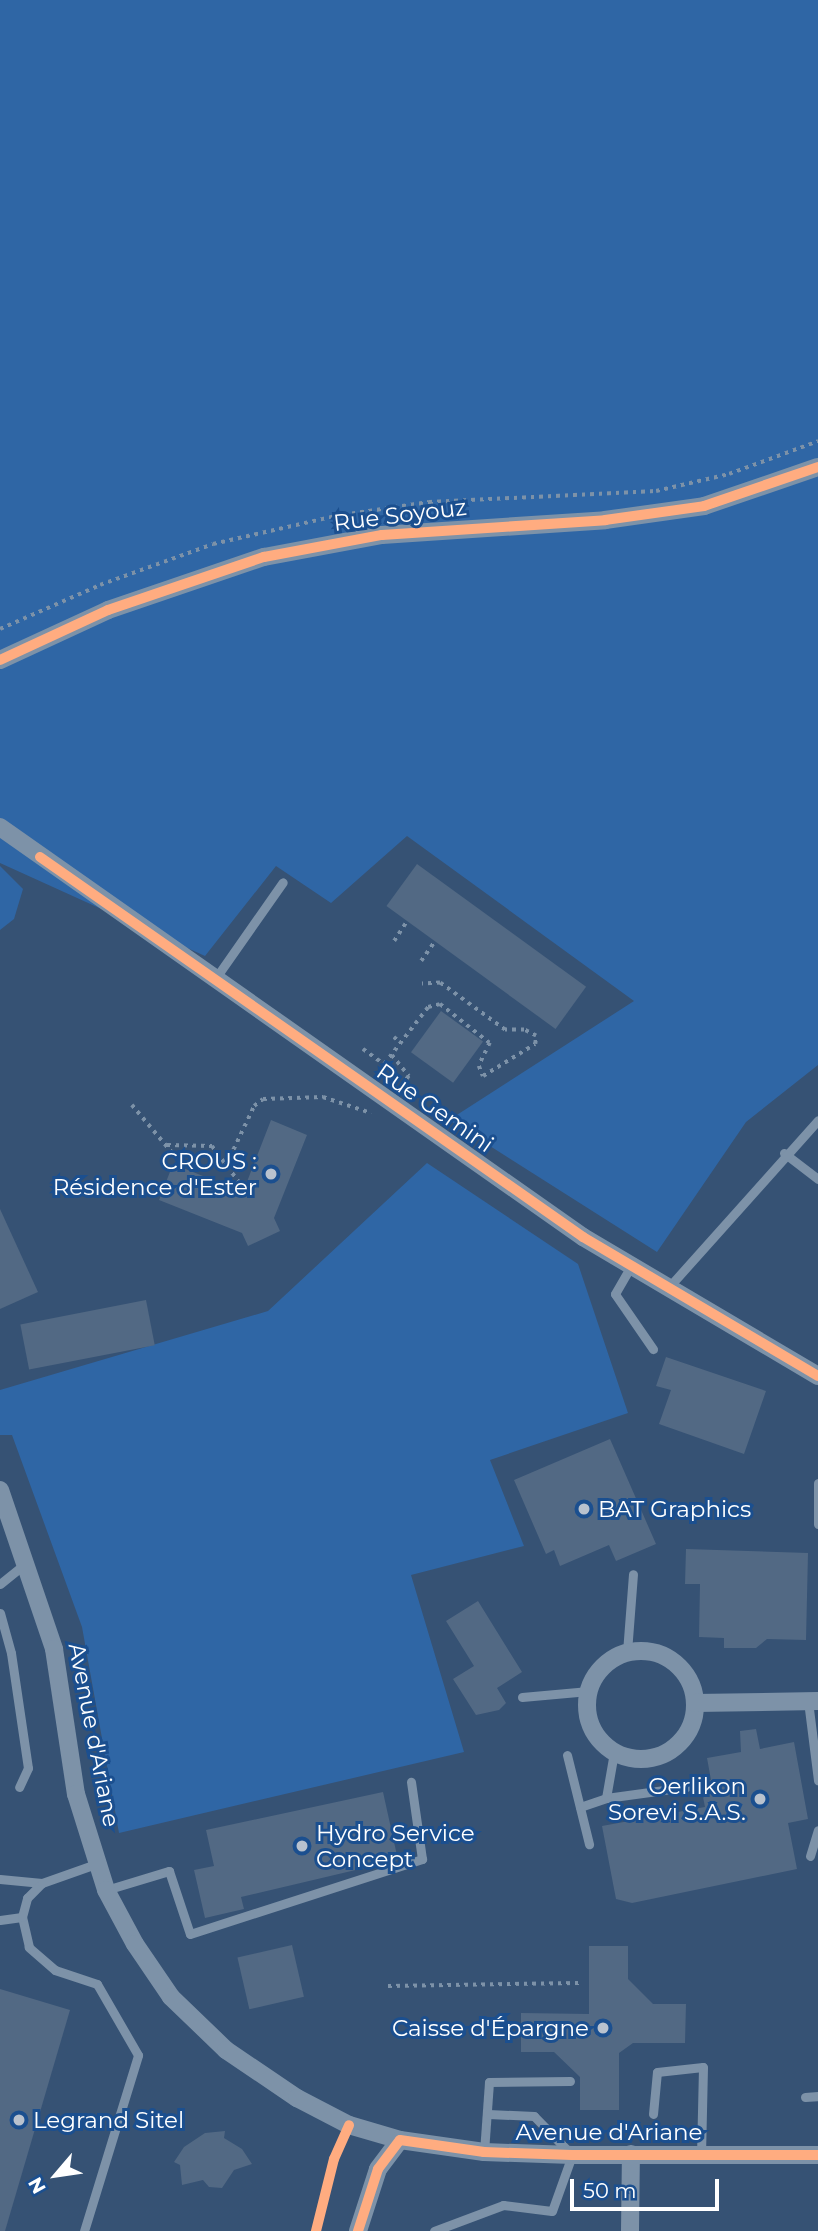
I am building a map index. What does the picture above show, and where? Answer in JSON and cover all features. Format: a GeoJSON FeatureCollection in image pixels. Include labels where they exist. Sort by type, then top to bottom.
{"type":"FeatureCollection","features":[{"type":"Feature","properties":{"kind":"street","name":"Rue Soyouz"},"geometry":{"type":"LineString","coordinates":[[0,660],[121,605],[264,557],[382,535],[605,520],[705,506],[818,467]]}},
{"type":"Feature","properties":{"kind":"street","name":"Rue Gemini"},"geometry":{"type":"LineString","coordinates":[[0,827],[583,1237],[818,1376]]}},
{"type":"Feature","properties":{"kind":"street","name":"Avenue d'Ariane"},"geometry":{"type":"LineString","coordinates":[[0,1490],[27,1562],[54,1649],[76,1794],[106,1890],[135,1944],[171,1997],[226,2050],[298,2098],[349,2125],[400,2140],[484,2152],[572,2155],[818,2155]]}},
{"type":"Feature","properties":{"kind":"street"},"geometry":{"type":"LineString","coordinates":[[626,1652],[659,1653],[673,1661],[688,1680],[695,1703],[690,1727],[676,1747],[645,1759],[614,1752],[591,1725],[589,1691],[603,1667],[626,1652]]}},
{"type":"Feature","properties":{"kind":"street"},"geometry":{"type":"LineString","coordinates":[[695,1703],[813,1701]]}},
{"type":"Feature","properties":{"kind":"street"},"geometry":{"type":"LineString","coordinates":[[358,2231],[378,2169],[400,2140]]}},
{"type":"Feature","properties":{"kind":"street"},"geometry":{"type":"LineString","coordinates":[[630,2231],[631,2154]]}},
{"type":"Feature","properties":{"kind":"lane"},"geometry":{"type":"LineString","coordinates":[[215,979],[283,882]]}},
{"type":"Feature","properties":{"kind":"lane"},"geometry":{"type":"LineString","coordinates":[[667,1287],[784,1153],[818,1120]]}},
{"type":"Feature","properties":{"kind":"lane"},"geometry":{"type":"LineString","coordinates":[[784,1153],[818,1179]]}},
{"type":"Feature","properties":{"kind":"lane"},"geometry":{"type":"LineString","coordinates":[[631,1266],[615,1294],[653,1349]]}},
{"type":"Feature","properties":{"kind":"lane"},"geometry":{"type":"LineString","coordinates":[[818,1483],[818,1524]]}},
{"type":"Feature","properties":{"kind":"lane"},"geometry":{"type":"LineString","coordinates":[[0,1584],[27,1562]]}},
{"type":"Feature","properties":{"kind":"lane"},"geometry":{"type":"LineString","coordinates":[[626,1652],[633,1574]]}},
{"type":"Feature","properties":{"kind":"lane"},"geometry":{"type":"LineString","coordinates":[[0,1613],[11,1653],[28,1768],[19,1787]]}},
{"type":"Feature","properties":{"kind":"lane"},"geometry":{"type":"LineString","coordinates":[[522,1697],[589,1691]]}},
{"type":"Feature","properties":{"kind":"lane"},"geometry":{"type":"LineString","coordinates":[[813,1701],[818,1780]]}},
{"type":"Feature","properties":{"kind":"lane"},"geometry":{"type":"LineString","coordinates":[[606,1798],[614,1752]]}},
{"type":"Feature","properties":{"kind":"lane"},"geometry":{"type":"LineString","coordinates":[[567,1755],[589,1843]]}},
{"type":"Feature","properties":{"kind":"lane"},"geometry":{"type":"LineString","coordinates":[[106,1890],[169,1871],[190,1934],[422,1859],[411,1782]]}},
{"type":"Feature","properties":{"kind":"lane"},"geometry":{"type":"LineString","coordinates":[[580,1807],[606,1798],[686,1787]]}},
{"type":"Feature","properties":{"kind":"lane"},"geometry":{"type":"LineString","coordinates":[[810,1856],[818,1830]]}},
{"type":"Feature","properties":{"kind":"lane"},"geometry":{"type":"LineString","coordinates":[[0,1879],[42,1883],[96,1864]]}},
{"type":"Feature","properties":{"kind":"lane"},"geometry":{"type":"LineString","coordinates":[[42,1883],[27,1898],[22,1917],[29,1947],[55,1970],[97,1984],[138,2055],[84,2231]]}},
{"type":"Feature","properties":{"kind":"lane"},"geometry":{"type":"LineString","coordinates":[[0,1920],[22,1917]]}},
{"type":"Feature","properties":{"kind":"lane"},"geometry":{"type":"LineString","coordinates":[[653,2114],[657,2072],[703,2067],[701,2153]]}},
{"type":"Feature","properties":{"kind":"lane"},"geometry":{"type":"LineString","coordinates":[[484,2152],[489,2082],[570,2081]]}},
{"type":"Feature","properties":{"kind":"lane"},"geometry":{"type":"LineString","coordinates":[[806,2097],[818,2096]]}},
{"type":"Feature","properties":{"kind":"lane"},"geometry":{"type":"LineString","coordinates":[[434,2231],[503,2205],[552,2211],[572,2155],[534,2116],[488,2114]]}},
{"type":"Feature","properties":{"kind":"path"},"geometry":{"type":"LineString","coordinates":[[394,941],[407,921]]}},
{"type":"Feature","properties":{"kind":"path"},"geometry":{"type":"LineString","coordinates":[[421,961],[435,941]]}},
{"type":"Feature","properties":{"kind":"path"},"geometry":{"type":"LineString","coordinates":[[363,1049],[384,1064],[428,1007],[440,1004],[490,1043],[479,1066],[483,1076],[535,1044],[536,1036],[524,1030],[505,1030],[440,983],[422,984]]}},
{"type":"Feature","properties":{"kind":"path"},"geometry":{"type":"LineString","coordinates":[[394,1037],[400,1042]]}},
{"type":"Feature","properties":{"kind":"path"},"geometry":{"type":"LineString","coordinates":[[391,1054],[410,1076],[402,1086]]}},
{"type":"Feature","properties":{"kind":"path"},"geometry":{"type":"LineString","coordinates":[[226,1165],[254,1106],[263,1099],[323,1097],[380,1117]]}},
{"type":"Feature","properties":{"kind":"path"},"geometry":{"type":"LineString","coordinates":[[132,1105],[175,1156]]}},
{"type":"Feature","properties":{"kind":"path"},"geometry":{"type":"LineString","coordinates":[[167,1144],[212,1146],[239,1182]]}},
{"type":"Feature","properties":{"kind":"path"},"geometry":{"type":"LineString","coordinates":[[388,1986],[579,1983]]}},
{"type":"Feature","properties":{"kind":"shaded area"},"geometry":{"type":"Polygon","coordinates":[[[0,0],[818,0],[818,1065],[746,1122],[657,1252],[449,1120],[634,1001],[407,836],[331,903],[276,866],[205,956],[0,863],[0,0]]]}},
{"type":"Feature","properties":{"kind":"shaded area"},"geometry":{"type":"Polygon","coordinates":[[[0,866],[23,889],[14,919],[0,930],[0,866]]]}},
{"type":"Feature","properties":{"kind":"shaded area"},"geometry":{"type":"Polygon","coordinates":[[[427,1163],[578,1264],[628,1413],[490,1460],[524,1546],[411,1575],[464,1752],[119,1833],[82,1627],[12,1435],[0,1435],[0,1390],[268,1311],[427,1163]]]}},
{"type":"Feature","properties":{"kind":"building"},"geometry":{"type":"Polygon","coordinates":[[[417,864],[586,987],[556,1029],[386,906],[417,864]]]}},
{"type":"Feature","properties":{"kind":"building"},"geometry":{"type":"Polygon","coordinates":[[[441,1011],[483,1042],[453,1083],[411,1052],[441,1011]]]}},
{"type":"Feature","properties":{"kind":"building","name":"CROUS : Résidence d'Ester"},"geometry":{"type":"Polygon","coordinates":[[[271,1120],[307,1135],[274,1218],[280,1231],[248,1246],[242,1233],[159,1200],[173,1164],[243,1192],[271,1120]]]}},
{"type":"Feature","properties":{"kind":"building"},"geometry":{"type":"Polygon","coordinates":[[[0,1209],[38,1292],[0,1309],[0,1209]]]}},
{"type":"Feature","properties":{"kind":"building"},"geometry":{"type":"Polygon","coordinates":[[[146,1300],[155,1345],[29,1370],[20,1324],[146,1300]]]}},
{"type":"Feature","properties":{"kind":"building"},"geometry":{"type":"Polygon","coordinates":[[[666,1357],[766,1391],[744,1454],[659,1424],[671,1390],[656,1386],[666,1357]]]}},
{"type":"Feature","properties":{"kind":"building","name":"BAT Graphics"},"geometry":{"type":"Polygon","coordinates":[[[610,1439],[656,1544],[616,1561],[609,1545],[560,1566],[554,1550],[546,1554],[514,1480],[610,1439]]]}},
{"type":"Feature","properties":{"kind":"building"},"geometry":{"type":"Polygon","coordinates":[[[686,1549],[808,1553],[806,1640],[767,1639],[756,1648],[724,1648],[724,1638],[699,1637],[700,1584],[685,1584],[686,1549]]]}},
{"type":"Feature","properties":{"kind":"building"},"geometry":{"type":"Polygon","coordinates":[[[478,1601],[522,1672],[497,1688],[506,1703],[499,1710],[476,1715],[453,1679],[474,1666],[446,1621],[478,1601]]]}},
{"type":"Feature","properties":{"kind":"building"},"geometry":{"type":"Polygon","coordinates":[[[756,1729],[760,1749],[794,1742],[808,1819],[788,1823],[797,1869],[632,1903],[616,1899],[602,1826],[705,1807],[700,1782],[711,1780],[707,1758],[741,1752],[740,1731],[756,1729]]]}},
{"type":"Feature","properties":{"kind":"building","name":"Hydro Service Concept"},"geometry":{"type":"Polygon","coordinates":[[[383,1792],[398,1860],[241,1897],[244,1909],[205,1918],[194,1870],[214,1866],[206,1830],[383,1792]]]}},
{"type":"Feature","properties":{"kind":"building"},"geometry":{"type":"Polygon","coordinates":[[[292,1945],[304,1997],[249,2009],[237,1958],[292,1945]]]}},
{"type":"Feature","properties":{"kind":"building","name":"Caisse d'Épargne"},"geometry":{"type":"Polygon","coordinates":[[[589,1946],[628,1946],[628,1979],[653,2004],[686,2004],[685,2043],[633,2043],[619,2053],[619,2110],[580,2110],[580,2077],[554,2052],[521,2052],[521,2013],[589,2014],[589,1946]]]}},
{"type":"Feature","properties":{"kind":"building","name":"Legrand Sitel"},"geometry":{"type":"Polygon","coordinates":[[[0,1989],[70,2010],[5,2231],[0,2231],[0,1989]]]}},
{"type":"Feature","properties":{"kind":"building"},"geometry":{"type":"Polygon","coordinates":[[[225,2131],[224,2138],[242,2149],[252,2164],[234,2170],[222,2188],[209,2187],[203,2180],[182,2185],[180,2165],[174,2162],[184,2147],[205,2133],[225,2131]]]}},
{"type":"Feature","properties":{"kind":"cycle path"},"geometry":{"type":"LineString","coordinates":[[0,660],[108,610],[264,557],[382,535],[605,520],[704,506],[818,467]]}},
{"type":"Feature","properties":{"kind":"cycle path"},"geometry":{"type":"LineString","coordinates":[[40,857],[583,1237],[818,1376]]}},
{"type":"Feature","properties":{"kind":"cycle path"},"geometry":{"type":"LineString","coordinates":[[316,2231],[334,2159],[349,2125]]}},
{"type":"Feature","properties":{"kind":"cycle path"},"geometry":{"type":"LineString","coordinates":[[358,2231],[378,2169],[400,2140],[484,2152],[572,2155],[818,2155]]}},
{"type":"Feature","properties":{"kind":"place","name":"CROUS : Résidence d'Ester"},"geometry":{"type":"Point","coordinates":[271,1174]}},
{"type":"Feature","properties":{"kind":"place","name":"BAT Graphics"},"geometry":{"type":"Point","coordinates":[584,1509]}},
{"type":"Feature","properties":{"kind":"place","name":"Oerlikon Sorevi S.A.S."},"geometry":{"type":"Point","coordinates":[760,1799]}},
{"type":"Feature","properties":{"kind":"place","name":"Hydro Service Concept"},"geometry":{"type":"Point","coordinates":[302,1846]}},
{"type":"Feature","properties":{"kind":"place","name":"Caisse d'Épargne"},"geometry":{"type":"Point","coordinates":[603,2028]}},
{"type":"Feature","properties":{"kind":"place","name":"Legrand Sitel"},"geometry":{"type":"Point","coordinates":[19,2120]}}]}
